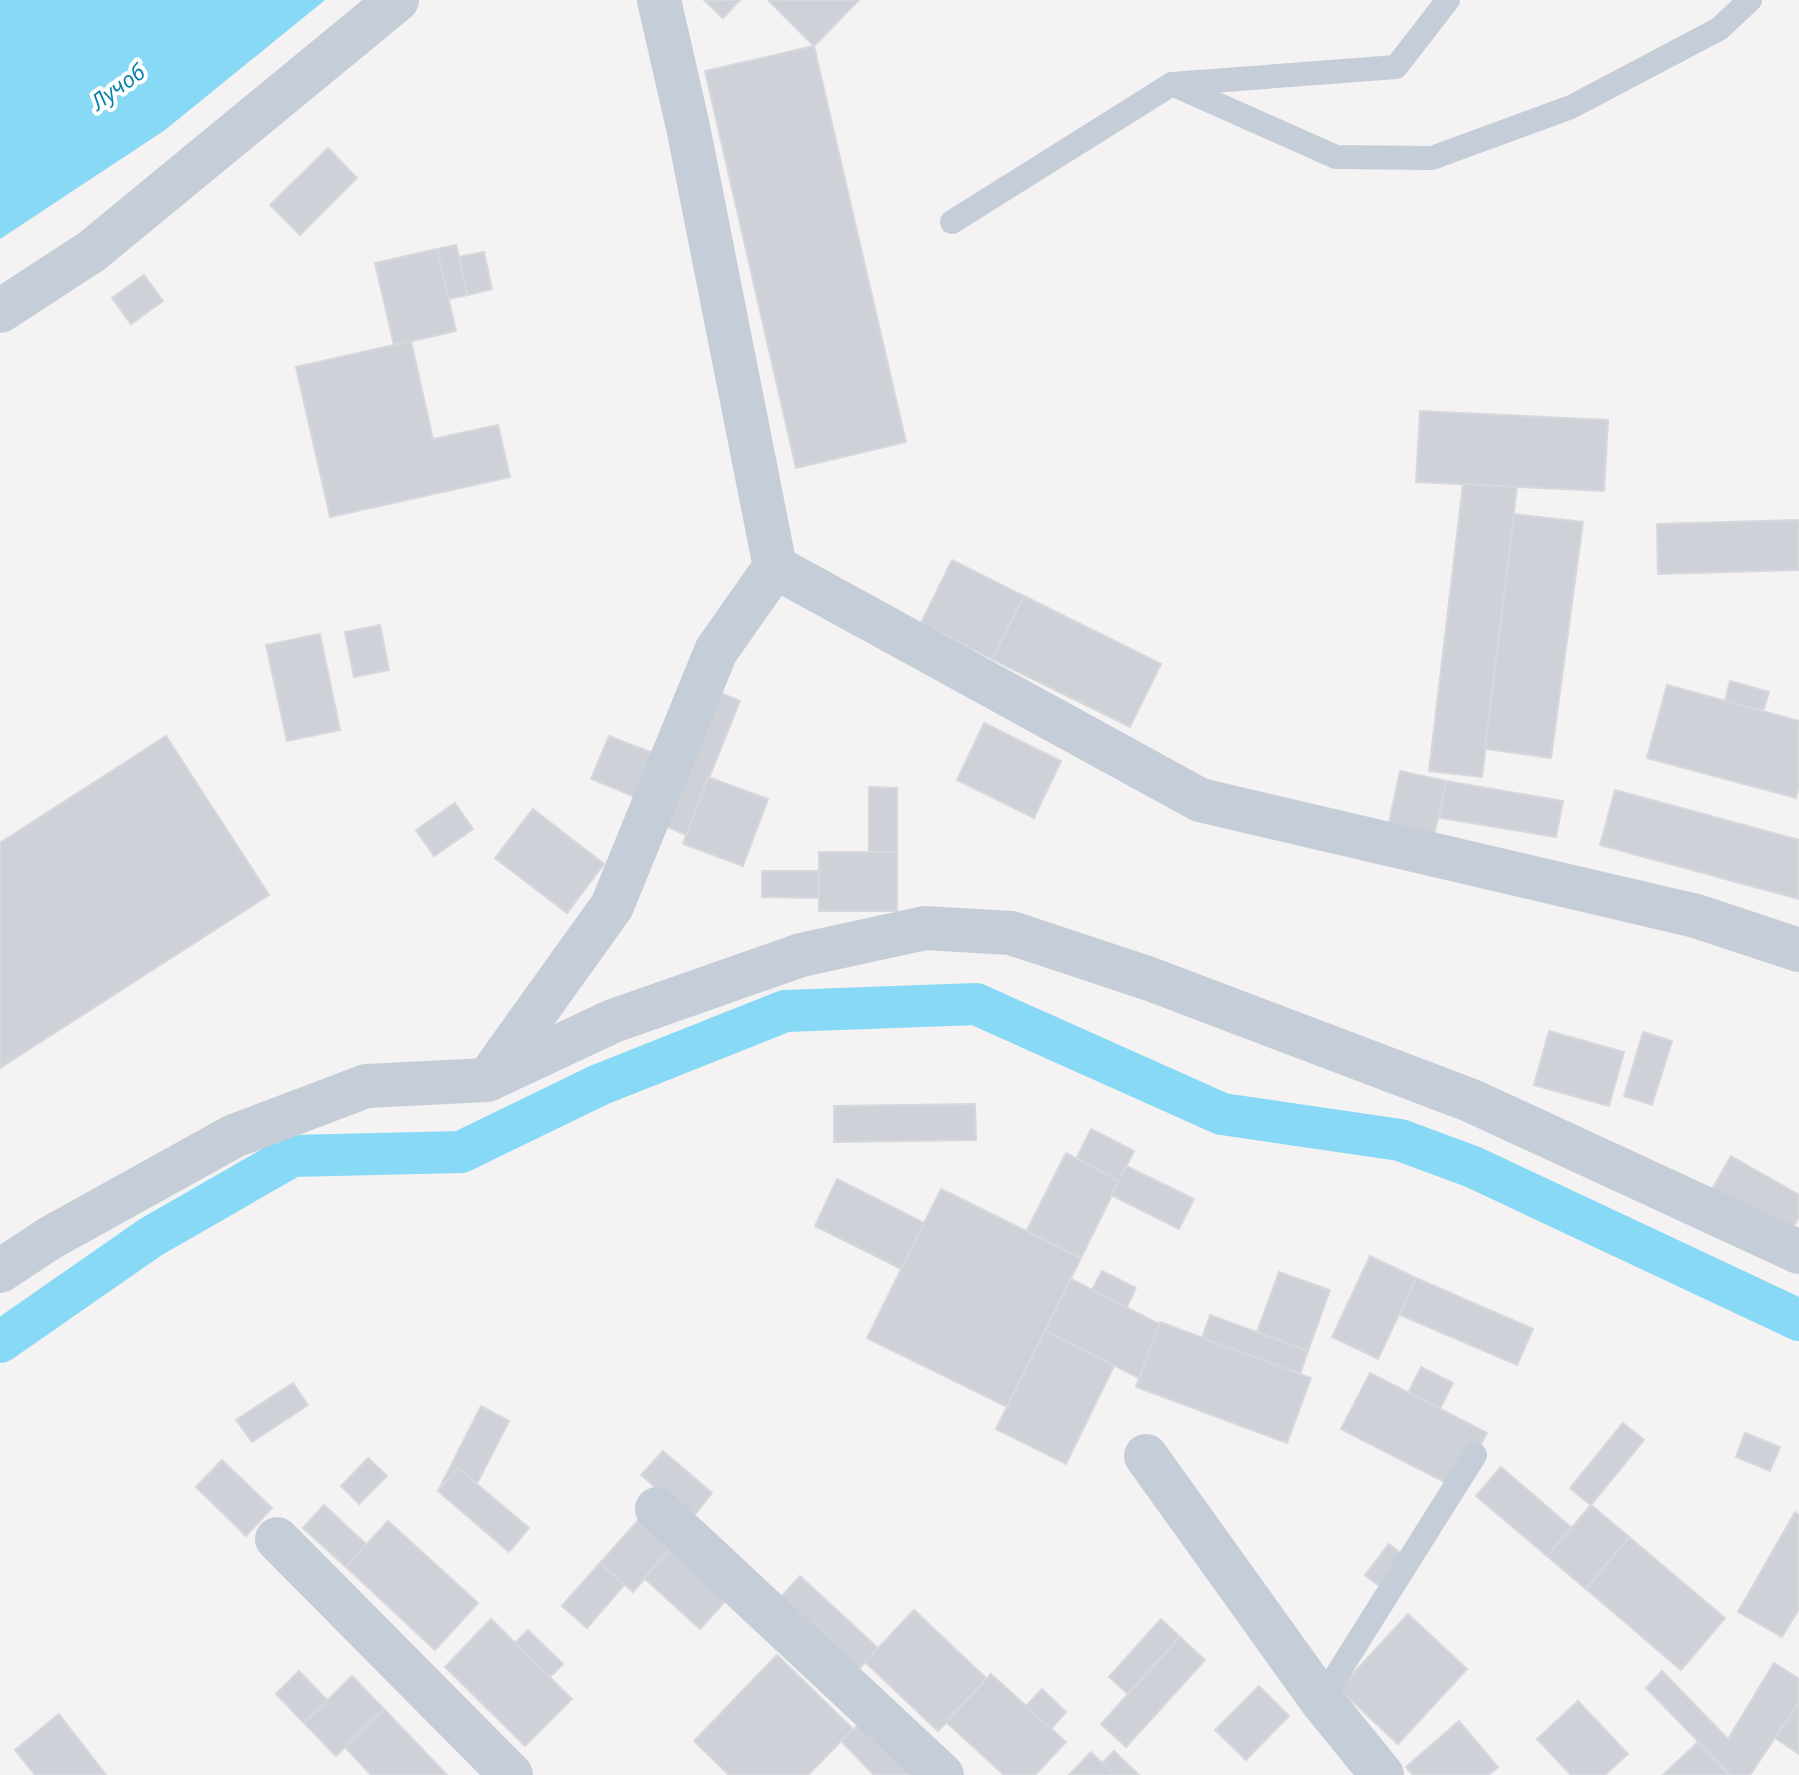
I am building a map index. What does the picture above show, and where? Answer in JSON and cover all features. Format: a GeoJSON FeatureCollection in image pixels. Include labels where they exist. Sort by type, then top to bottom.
{"type":"FeatureCollection","features":[{"type":"Feature","properties":{"kind":"street"},"geometry":{"type":"LineString","coordinates":[[0,311],[92,251],[397,0]]}},
{"type":"Feature","properties":{"kind":"street"},"geometry":{"type":"LineString","coordinates":[[487,1080],[612,906],[716,651],[775,567],[688,127],[659,0]]}},
{"type":"Feature","properties":{"kind":"street"},"geometry":{"type":"LineString","coordinates":[[775,567],[1200,800],[1696,916],[1799,950]]}},
{"type":"Feature","properties":{"kind":"street"},"geometry":{"type":"LineString","coordinates":[[0,1271],[50,1238],[234,1136],[366,1086],[487,1080],[613,1021],[801,955],[925,928],[1011,933],[1150,979],[1472,1101],[1799,1252]]}},
{"type":"Feature","properties":{"kind":"street"},"geometry":{"type":"LineString","coordinates":[[1146,1456],[1321,1700],[1382,1775]]}},
{"type":"Feature","properties":{"kind":"street"},"geometry":{"type":"LineString","coordinates":[[657,1509],[942,1775]]}},
{"type":"Feature","properties":{"kind":"street"},"geometry":{"type":"LineString","coordinates":[[277,1539],[511,1775]]}},
{"type":"Feature","properties":{"kind":"lane"},"geometry":{"type":"LineString","coordinates":[[952,222],[1172,84],[1396,67],[1448,0]]}},
{"type":"Feature","properties":{"kind":"lane"},"geometry":{"type":"LineString","coordinates":[[1172,84],[1336,157],[1432,158],[1571,107],[1719,29],[1750,0]]}},
{"type":"Feature","properties":{"kind":"lane"},"geometry":{"type":"LineString","coordinates":[[1321,1700],[1475,1455]]}},
{"type":"Feature","properties":{"kind":"water","name":"Лучоб"},"geometry":{"type":"Polygon","coordinates":[[[0,0],[325,0],[165,130],[0,239],[0,0]]]}},
{"type":"Feature","properties":{"kind":"building"},"geometry":{"type":"Polygon","coordinates":[[[704,0],[740,0],[723,18],[704,0]]]}},
{"type":"Feature","properties":{"kind":"building"},"geometry":{"type":"Polygon","coordinates":[[[768,0],[859,0],[814,46],[768,0]]]}},
{"type":"Feature","properties":{"kind":"building"},"geometry":{"type":"Polygon","coordinates":[[[814,46],[906,442],[796,468],[705,71],[814,46]]]}},
{"type":"Feature","properties":{"kind":"building"},"geometry":{"type":"Polygon","coordinates":[[[328,148],[357,178],[300,235],[270,205],[328,148]]]}},
{"type":"Feature","properties":{"kind":"building"},"geometry":{"type":"Polygon","coordinates":[[[456,245],[468,295],[448,299],[437,249],[456,245]]]}},
{"type":"Feature","properties":{"kind":"building"},"geometry":{"type":"Polygon","coordinates":[[[437,249],[456,331],[394,345],[375,263],[437,249]]]}},
{"type":"Feature","properties":{"kind":"building"},"geometry":{"type":"Polygon","coordinates":[[[484,252],[492,289],[468,295],[459,257],[484,252]]]}},
{"type":"Feature","properties":{"kind":"building"},"geometry":{"type":"Polygon","coordinates":[[[144,275],[163,301],[131,324],[112,298],[144,275]]]}},
{"type":"Feature","properties":{"kind":"building"},"geometry":{"type":"Polygon","coordinates":[[[411,341],[433,439],[498,425],[510,477],[330,517],[296,367],[411,341]]]}},
{"type":"Feature","properties":{"kind":"building"},"geometry":{"type":"Polygon","coordinates":[[[1420,411],[1608,420],[1604,491],[1416,482],[1420,411]]]}},
{"type":"Feature","properties":{"kind":"building"},"geometry":{"type":"Polygon","coordinates":[[[1463,484],[1517,487],[1482,777],[1429,771],[1463,484]]]}},
{"type":"Feature","properties":{"kind":"building"},"geometry":{"type":"Polygon","coordinates":[[[1514,514],[1583,522],[1551,758],[1485,749],[1514,514]]]}},
{"type":"Feature","properties":{"kind":"building"},"geometry":{"type":"Polygon","coordinates":[[[1799,520],[1799,570],[1658,574],[1657,524],[1799,520]]]}},
{"type":"Feature","properties":{"kind":"building"},"geometry":{"type":"Polygon","coordinates":[[[952,560],[1024,596],[992,659],[921,623],[952,560]]]}},
{"type":"Feature","properties":{"kind":"building"},"geometry":{"type":"Polygon","coordinates":[[[1024,596],[1161,664],[1130,727],[992,659],[1024,596]]]}},
{"type":"Feature","properties":{"kind":"building"},"geometry":{"type":"Polygon","coordinates":[[[380,625],[389,670],[354,677],[345,632],[380,625]]]}},
{"type":"Feature","properties":{"kind":"building"},"geometry":{"type":"Polygon","coordinates":[[[320,634],[340,730],[287,741],[266,645],[320,634]]]}},
{"type":"Feature","properties":{"kind":"building"},"geometry":{"type":"Polygon","coordinates":[[[1730,681],[1769,692],[1763,712],[1725,701],[1730,681]]]}},
{"type":"Feature","properties":{"kind":"building"},"geometry":{"type":"Polygon","coordinates":[[[1667,685],[1799,721],[1799,786],[1796,798],[1647,758],[1667,685]]]}},
{"type":"Feature","properties":{"kind":"building"},"geometry":{"type":"Polygon","coordinates":[[[716,691],[740,701],[686,835],[663,825],[716,691]]]}},
{"type":"Feature","properties":{"kind":"building"},"geometry":{"type":"Polygon","coordinates":[[[984,723],[1061,761],[1034,818],[957,780],[984,723]]]}},
{"type":"Feature","properties":{"kind":"building"},"geometry":{"type":"Polygon","coordinates":[[[166,736],[269,895],[0,1068],[0,843],[166,736]]]}},
{"type":"Feature","properties":{"kind":"building"},"geometry":{"type":"Polygon","coordinates":[[[609,736],[658,755],[640,799],[591,779],[609,736]]]}},
{"type":"Feature","properties":{"kind":"building"},"geometry":{"type":"Polygon","coordinates":[[[1400,771],[1446,781],[1434,836],[1388,827],[1400,771]]]}},
{"type":"Feature","properties":{"kind":"building"},"geometry":{"type":"Polygon","coordinates":[[[708,777],[768,799],[743,866],[683,844],[708,777]]]}},
{"type":"Feature","properties":{"kind":"building"},"geometry":{"type":"Polygon","coordinates":[[[1446,781],[1563,801],[1556,837],[1440,818],[1446,781]]]}},
{"type":"Feature","properties":{"kind":"building"},"geometry":{"type":"Polygon","coordinates":[[[869,787],[897,788],[897,852],[869,852],[869,787]]]}},
{"type":"Feature","properties":{"kind":"building"},"geometry":{"type":"Polygon","coordinates":[[[1615,790],[1799,840],[1799,899],[1600,845],[1615,790]]]}},
{"type":"Feature","properties":{"kind":"building"},"geometry":{"type":"Polygon","coordinates":[[[455,803],[473,829],[434,856],[416,830],[455,803]]]}},
{"type":"Feature","properties":{"kind":"building"},"geometry":{"type":"Polygon","coordinates":[[[533,809],[604,864],[567,913],[495,858],[533,809]]]}},
{"type":"Feature","properties":{"kind":"building"},"geometry":{"type":"Polygon","coordinates":[[[819,852],[897,852],[897,911],[819,911],[819,852]]]}},
{"type":"Feature","properties":{"kind":"building"},"geometry":{"type":"Polygon","coordinates":[[[762,871],[819,871],[819,898],[762,897],[762,871]]]}},
{"type":"Feature","properties":{"kind":"building"},"geometry":{"type":"Polygon","coordinates":[[[1549,1031],[1624,1052],[1609,1106],[1534,1085],[1549,1031]]]}},
{"type":"Feature","properties":{"kind":"building"},"geometry":{"type":"Polygon","coordinates":[[[1643,1032],[1672,1041],[1652,1105],[1624,1096],[1643,1032]]]}},
{"type":"Feature","properties":{"kind":"building"},"geometry":{"type":"Polygon","coordinates":[[[975,1104],[976,1140],[834,1142],[834,1106],[975,1104]]]}},
{"type":"Feature","properties":{"kind":"building"},"geometry":{"type":"Polygon","coordinates":[[[1091,1129],[1134,1151],[1119,1181],[1076,1159],[1091,1129]]]}},
{"type":"Feature","properties":{"kind":"building"},"geometry":{"type":"Polygon","coordinates":[[[1066,1153],[1119,1181],[1081,1258],[1026,1232],[1066,1153]]]}},
{"type":"Feature","properties":{"kind":"building"},"geometry":{"type":"Polygon","coordinates":[[[1731,1156],[1799,1195],[1799,1217],[1788,1236],[1711,1191],[1731,1156]]]}},
{"type":"Feature","properties":{"kind":"building"},"geometry":{"type":"Polygon","coordinates":[[[1126,1166],[1194,1199],[1179,1229],[1111,1195],[1126,1166]]]}},
{"type":"Feature","properties":{"kind":"building"},"geometry":{"type":"Polygon","coordinates":[[[837,1179],[924,1223],[901,1269],[815,1226],[837,1179]]]}},
{"type":"Feature","properties":{"kind":"building"},"geometry":{"type":"Polygon","coordinates":[[[941,1189],[1081,1258],[1007,1407],[867,1338],[941,1189]]]}},
{"type":"Feature","properties":{"kind":"building"},"geometry":{"type":"Polygon","coordinates":[[[1370,1256],[1416,1278],[1378,1359],[1332,1337],[1370,1256]]]}},
{"type":"Feature","properties":{"kind":"building"},"geometry":{"type":"Polygon","coordinates":[[[1102,1271],[1136,1288],[1127,1307],[1092,1290],[1102,1271]]]}},
{"type":"Feature","properties":{"kind":"building"},"geometry":{"type":"Polygon","coordinates":[[[1279,1272],[1330,1290],[1308,1351],[1257,1332],[1279,1272]]]}},
{"type":"Feature","properties":{"kind":"building"},"geometry":{"type":"Polygon","coordinates":[[[1416,1278],[1533,1329],[1517,1365],[1400,1315],[1416,1278]]]}},
{"type":"Feature","properties":{"kind":"building"},"geometry":{"type":"Polygon","coordinates":[[[1071,1279],[1165,1327],[1139,1378],[1045,1331],[1071,1279]]]}},
{"type":"Feature","properties":{"kind":"building"},"geometry":{"type":"Polygon","coordinates":[[[1210,1315],[1308,1351],[1300,1374],[1202,1338],[1210,1315]]]}},
{"type":"Feature","properties":{"kind":"building"},"geometry":{"type":"Polygon","coordinates":[[[1160,1322],[1311,1378],[1287,1443],[1136,1387],[1160,1322]]]}},
{"type":"Feature","properties":{"kind":"building"},"geometry":{"type":"Polygon","coordinates":[[[1045,1331],[1114,1366],[1066,1464],[996,1429],[1045,1331]]]}},
{"type":"Feature","properties":{"kind":"building"},"geometry":{"type":"Polygon","coordinates":[[[1421,1367],[1453,1383],[1440,1409],[1408,1393],[1421,1367]]]}},
{"type":"Feature","properties":{"kind":"building"},"geometry":{"type":"Polygon","coordinates":[[[1370,1373],[1487,1433],[1458,1489],[1341,1429],[1370,1373]]]}},
{"type":"Feature","properties":{"kind":"building"},"geometry":{"type":"Polygon","coordinates":[[[293,1383],[308,1405],[252,1442],[236,1420],[293,1383]]]}},
{"type":"Feature","properties":{"kind":"building"},"geometry":{"type":"Polygon","coordinates":[[[481,1406],[509,1421],[466,1505],[438,1491],[481,1406]]]}},
{"type":"Feature","properties":{"kind":"building"},"geometry":{"type":"Polygon","coordinates":[[[1623,1423],[1644,1440],[1591,1505],[1570,1488],[1623,1423]]]}},
{"type":"Feature","properties":{"kind":"building"},"geometry":{"type":"Polygon","coordinates":[[[1745,1433],[1780,1447],[1770,1471],[1736,1457],[1745,1433]]]}},
{"type":"Feature","properties":{"kind":"building"},"geometry":{"type":"Polygon","coordinates":[[[663,1451],[712,1493],[692,1518],[641,1475],[663,1451]]]}},
{"type":"Feature","properties":{"kind":"building"},"geometry":{"type":"Polygon","coordinates":[[[368,1458],[387,1476],[359,1504],[341,1486],[368,1458]]]}},
{"type":"Feature","properties":{"kind":"building"},"geometry":{"type":"Polygon","coordinates":[[[222,1460],[272,1508],[246,1536],[196,1487],[222,1460]]]}},
{"type":"Feature","properties":{"kind":"building"},"geometry":{"type":"Polygon","coordinates":[[[1501,1467],[1572,1528],[1547,1556],[1476,1496],[1501,1467]]]}},
{"type":"Feature","properties":{"kind":"building"},"geometry":{"type":"Polygon","coordinates":[[[458,1468],[529,1528],[509,1552],[438,1491],[458,1468]]]}},
{"type":"Feature","properties":{"kind":"building"},"geometry":{"type":"Polygon","coordinates":[[[324,1505],[366,1544],[346,1567],[303,1528],[324,1505]]]}},
{"type":"Feature","properties":{"kind":"building"},"geometry":{"type":"Polygon","coordinates":[[[1591,1505],[1629,1537],[1586,1589],[1547,1556],[1591,1505]]]}},
{"type":"Feature","properties":{"kind":"building"},"geometry":{"type":"Polygon","coordinates":[[[1795,1512],[1799,1515],[1799,1609],[1782,1637],[1738,1612],[1795,1512]]]}},
{"type":"Feature","properties":{"kind":"building"},"geometry":{"type":"Polygon","coordinates":[[[642,1516],[674,1545],[633,1592],[600,1563],[642,1516]]]}},
{"type":"Feature","properties":{"kind":"building"},"geometry":{"type":"Polygon","coordinates":[[[388,1521],[478,1603],[435,1650],[346,1567],[388,1521]]]}},
{"type":"Feature","properties":{"kind":"building"},"geometry":{"type":"Polygon","coordinates":[[[1629,1537],[1725,1618],[1681,1670],[1586,1589],[1629,1537]]]}},
{"type":"Feature","properties":{"kind":"building"},"geometry":{"type":"Polygon","coordinates":[[[1389,1544],[1414,1564],[1390,1594],[1365,1575],[1389,1544]]]}},
{"type":"Feature","properties":{"kind":"building"},"geometry":{"type":"Polygon","coordinates":[[[674,1545],[730,1596],[700,1629],[644,1578],[674,1545]]]}},
{"type":"Feature","properties":{"kind":"building"},"geometry":{"type":"Polygon","coordinates":[[[600,1563],[624,1585],[587,1628],[562,1606],[600,1563]]]}},
{"type":"Feature","properties":{"kind":"building"},"geometry":{"type":"Polygon","coordinates":[[[800,1576],[878,1648],[859,1669],[781,1597],[800,1576]]]}},
{"type":"Feature","properties":{"kind":"building"},"geometry":{"type":"Polygon","coordinates":[[[914,1610],[987,1679],[938,1731],[865,1662],[914,1610]]]}},
{"type":"Feature","properties":{"kind":"building"},"geometry":{"type":"Polygon","coordinates":[[[1408,1614],[1467,1669],[1398,1744],[1339,1689],[1408,1614]]]}},
{"type":"Feature","properties":{"kind":"building"},"geometry":{"type":"Polygon","coordinates":[[[491,1619],[572,1699],[525,1746],[445,1667],[491,1619]]]}},
{"type":"Feature","properties":{"kind":"building"},"geometry":{"type":"Polygon","coordinates":[[[1161,1619],[1180,1637],[1128,1694],[1109,1677],[1161,1619]]]}},
{"type":"Feature","properties":{"kind":"building"},"geometry":{"type":"Polygon","coordinates":[[[528,1630],[563,1664],[550,1677],[515,1643],[528,1630]]]}},
{"type":"Feature","properties":{"kind":"building"},"geometry":{"type":"Polygon","coordinates":[[[1180,1637],[1205,1660],[1126,1747],[1101,1724],[1180,1637]]]}},
{"type":"Feature","properties":{"kind":"building"},"geometry":{"type":"Polygon","coordinates":[[[777,1655],[853,1729],[808,1775],[729,1775],[694,1741],[777,1655]]]}},
{"type":"Feature","properties":{"kind":"building"},"geometry":{"type":"Polygon","coordinates":[[[1774,1663],[1799,1679],[1799,1702],[1750,1775],[1731,1775],[1646,1688],[1662,1671],[1728,1739],[1774,1663]]]}},
{"type":"Feature","properties":{"kind":"building"},"geometry":{"type":"Polygon","coordinates":[[[299,1671],[328,1701],[304,1723],[276,1694],[299,1671]]]}},
{"type":"Feature","properties":{"kind":"building"},"geometry":{"type":"Polygon","coordinates":[[[991,1674],[1066,1742],[1035,1775],[1004,1775],[946,1722],[991,1674]]]}},
{"type":"Feature","properties":{"kind":"building"},"geometry":{"type":"Polygon","coordinates":[[[352,1676],[384,1709],[336,1756],[304,1723],[352,1676]]]}},
{"type":"Feature","properties":{"kind":"building"},"geometry":{"type":"Polygon","coordinates":[[[1259,1686],[1289,1716],[1246,1760],[1215,1730],[1259,1686]]]}},
{"type":"Feature","properties":{"kind":"building"},"geometry":{"type":"Polygon","coordinates":[[[1042,1689],[1066,1712],[1051,1729],[1026,1706],[1042,1689]]]}},
{"type":"Feature","properties":{"kind":"building"},"geometry":{"type":"Polygon","coordinates":[[[1578,1701],[1628,1754],[1605,1775],[1571,1775],[1537,1739],[1578,1701]]]}},
{"type":"Feature","properties":{"kind":"building"},"geometry":{"type":"Polygon","coordinates":[[[1799,1703],[1799,1754],[1775,1738],[1799,1703]]]}},
{"type":"Feature","properties":{"kind":"building"},"geometry":{"type":"Polygon","coordinates":[[[384,1709],[447,1775],[371,1775],[345,1747],[384,1709]]]}},
{"type":"Feature","properties":{"kind":"building"},"geometry":{"type":"Polygon","coordinates":[[[59,1714],[106,1775],[35,1775],[15,1750],[59,1714]]]}},
{"type":"Feature","properties":{"kind":"building"},"geometry":{"type":"Polygon","coordinates":[[[862,1721],[915,1775],[874,1775],[841,1741],[862,1721]]]}},
{"type":"Feature","properties":{"kind":"building"},"geometry":{"type":"Polygon","coordinates":[[[1459,1721],[1498,1767],[1488,1775],[1413,1775],[1406,1767],[1459,1721]]]}},
{"type":"Feature","properties":{"kind":"building"},"geometry":{"type":"Polygon","coordinates":[[[1698,1742],[1729,1775],[1663,1775],[1698,1742]]]}},
{"type":"Feature","properties":{"kind":"building"},"geometry":{"type":"Polygon","coordinates":[[[1114,1751],[1139,1775],[1115,1775],[1102,1763],[1114,1751]]]}},
{"type":"Feature","properties":{"kind":"building"},"geometry":{"type":"Polygon","coordinates":[[[1091,1752],[1102,1763],[1115,1775],[1069,1775],[1091,1752]]]}},
{"type":"Feature","properties":{"kind":"waterway"},"geometry":{"type":"LineString","coordinates":[[0,1342],[151,1237],[292,1156],[461,1152],[599,1085],[785,1011],[976,1004],[1222,1114],[1400,1140],[1473,1167],[1799,1320]]}}]}
